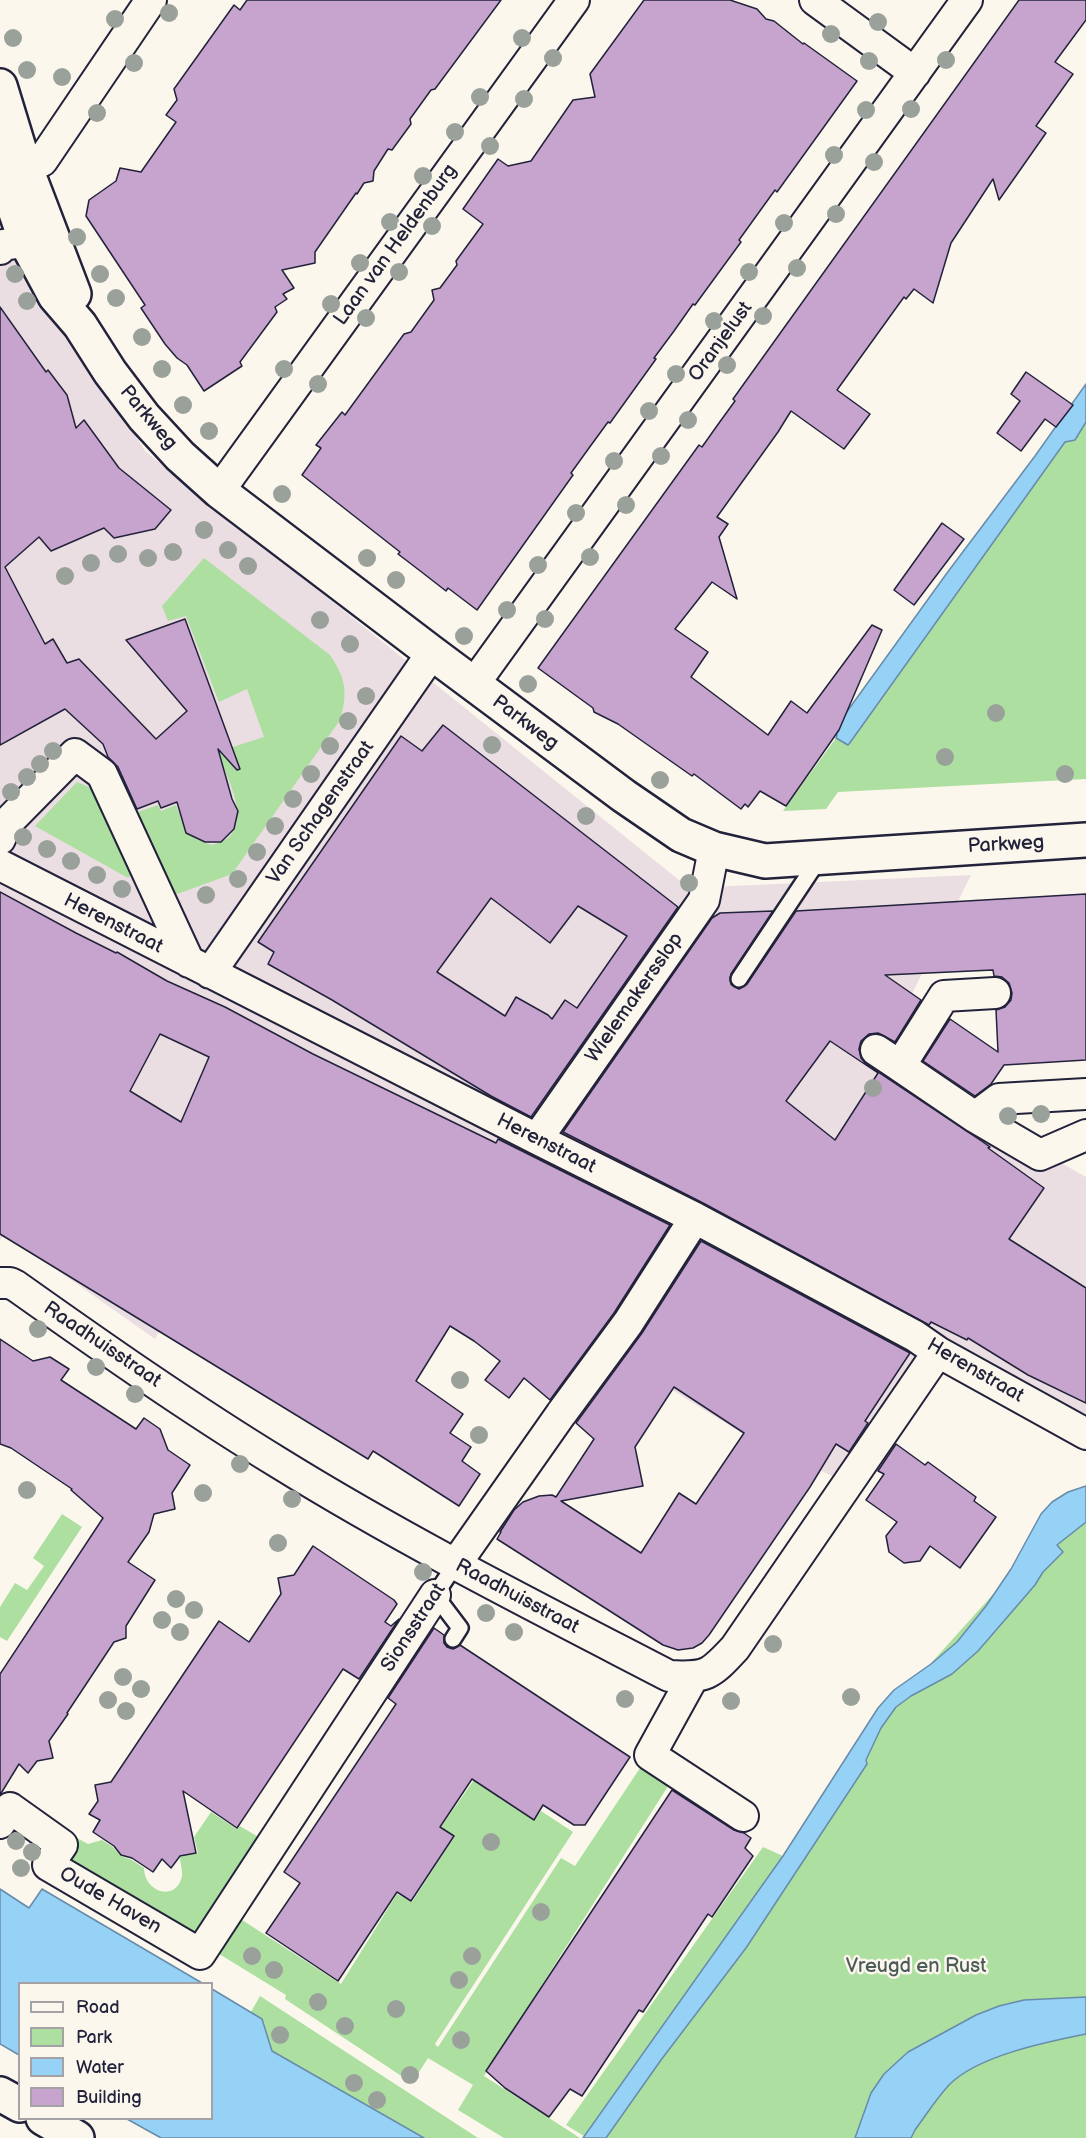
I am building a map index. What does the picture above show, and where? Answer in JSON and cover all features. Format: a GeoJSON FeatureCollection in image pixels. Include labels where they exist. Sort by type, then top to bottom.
{"type":"FeatureCollection","features":[{"type":"Feature","properties":{"kind":"street"},"geometry":{"type":"LineString","coordinates":[[7,158],[42,161],[151,0]]}},
{"type":"Feature","properties":{"kind":"street","name":"Laan van Heldenburg"},"geometry":{"type":"LineString","coordinates":[[219,491],[574,0]]}},
{"type":"Feature","properties":{"kind":"street"},"geometry":{"type":"LineString","coordinates":[[814,0],[915,73]]}},
{"type":"Feature","properties":{"kind":"street","name":"Oranjelust"},"geometry":{"type":"LineString","coordinates":[[474,684],[967,0]]}},
{"type":"Feature","properties":{"kind":"street","name":"Parkweg"},"geometry":{"type":"LineString","coordinates":[[0,86],[7,158],[26,243],[72,287],[80,325],[110,372],[144,417],[180,456],[219,491],[624,796],[681,835],[714,849],[765,861],[1086,840]]}},
{"type":"Feature","properties":{"kind":"street","name":"Van Schagenstraat"},"geometry":{"type":"LineString","coordinates":[[199,968],[432,653]]}},
{"type":"Feature","properties":{"kind":"street"},"geometry":{"type":"LineString","coordinates":[[0,838],[7,823],[75,754],[102,774],[199,968]]}},
{"type":"Feature","properties":{"kind":"street","name":"Wielemakersslop"},"geometry":{"type":"LineString","coordinates":[[537,1139],[704,900],[714,849]]}},
{"type":"Feature","properties":{"kind":"street","name":"Herenstraat"},"geometry":{"type":"LineString","coordinates":[[0,865],[695,1218],[915,1336],[938,1352],[1086,1434]]}},
{"type":"Feature","properties":{"kind":"street"},"geometry":{"type":"LineString","coordinates":[[995,993],[945,996],[888,1058],[975,1117],[1040,1155],[1086,1135]]}},
{"type":"Feature","properties":{"kind":"street"},"geometry":{"type":"LineString","coordinates":[[975,1117],[999,1099],[1086,1094]]}},
{"type":"Feature","properties":{"kind":"street","name":"Sionsstraat"},"geometry":{"type":"LineString","coordinates":[[455,1565],[628,1323],[695,1218]]}},
{"type":"Feature","properties":{"kind":"street","name":"Raadhuisstraat"},"geometry":{"type":"LineString","coordinates":[[0,1283],[10,1283],[16,1286],[124,1362],[279,1463],[455,1565],[669,1676],[693,1677]]}},
{"type":"Feature","properties":{"kind":"street"},"geometry":{"type":"LineString","coordinates":[[743,1816],[650,1755],[693,1677],[714,1670],[735,1648],[938,1352]]}},
{"type":"Feature","properties":{"kind":"street","name":"Sionsstraat"},"geometry":{"type":"LineString","coordinates":[[200,1954],[435,1595]]}},
{"type":"Feature","properties":{"kind":"street","name":"Oude Haven"},"geometry":{"type":"LineString","coordinates":[[0,1823],[10,1808],[62,1845],[48,1865],[200,1954]]}},
{"type":"Feature","properties":{"kind":"street"},"geometry":{"type":"LineString","coordinates":[[0,2094],[18,2104]]}},
{"type":"Feature","properties":{"kind":"street"},"geometry":{"type":"LineString","coordinates":[[46,2120],[77,2138]]}},
{"type":"Feature","properties":{"kind":"lane"},"geometry":{"type":"LineString","coordinates":[[739,979],[819,859]]}},
{"type":"Feature","properties":{"kind":"lane","name":"Sionsstraat"},"geometry":{"type":"LineString","coordinates":[[435,1595],[455,1565]]}},
{"type":"Feature","properties":{"kind":"lane"},"geometry":{"type":"LineString","coordinates":[[435,1595],[460,1628],[453,1639]]}},
{"type":"Feature","properties":{"kind":"shaded area"},"geometry":{"type":"Polygon","coordinates":[[[0,212],[4,223],[145,451],[689,888],[971,875],[879,1060],[1086,1177],[1086,1424],[923,1354],[834,1477],[740,1432],[263,1137],[155,1339],[5,1233],[0,1240],[0,212]]]}},
{"type":"Feature","properties":{"kind":"green space"},"geometry":{"type":"Polygon","coordinates":[[[1086,397],[1086,779],[838,792],[826,809],[783,811],[836,738],[845,738],[1086,397]]]}},
{"type":"Feature","properties":{"kind":"green space"},"geometry":{"type":"Polygon","coordinates":[[[204,558],[330,655],[339,671],[345,693],[340,720],[232,874],[169,897],[135,813],[158,805],[161,811],[176,805],[184,826],[197,839],[212,845],[225,840],[235,829],[237,807],[217,752],[264,737],[247,689],[219,702],[186,616],[168,621],[162,606],[204,558]]]}},
{"type":"Feature","properties":{"kind":"green space"},"geometry":{"type":"Polygon","coordinates":[[[77,782],[91,788],[131,875],[128,878],[35,826],[77,782]]]}},
{"type":"Feature","properties":{"kind":"green space","name":"Vreugd en Rust"},"geometry":{"type":"Polygon","coordinates":[[[1086,1491],[1086,2138],[586,2138],[896,1702],[1086,1491]]]}},
{"type":"Feature","properties":{"kind":"green space"},"geometry":{"type":"Polygon","coordinates":[[[62,1514],[82,1527],[7,1641],[0,1637],[0,1607],[15,1583],[27,1590],[44,1566],[33,1558],[62,1514]]]}},
{"type":"Feature","properties":{"kind":"green space"},"geometry":{"type":"Polygon","coordinates":[[[642,1765],[670,1783],[484,2076],[580,2138],[504,2138],[458,2110],[473,2085],[428,2058],[412,2083],[285,1999],[286,1995],[216,1952],[239,1918],[341,1984],[397,1894],[412,1902],[455,1836],[441,1827],[476,1777],[501,1793],[499,1798],[534,1821],[541,1811],[573,1832],[435,2044],[438,2047],[561,1858],[575,1866],[642,1765]]]}},
{"type":"Feature","properties":{"kind":"green space"},"geometry":{"type":"Polygon","coordinates":[[[211,1812],[237,1829],[240,1826],[260,1838],[195,1941],[60,1860],[75,1837],[88,1844],[102,1840],[121,1856],[144,1868],[145,1876],[153,1887],[165,1892],[171,1891],[177,1887],[182,1877],[180,1857],[198,1853],[194,1837],[211,1812]]]}},
{"type":"Feature","properties":{"kind":"green space"},"geometry":{"type":"Polygon","coordinates":[[[763,1847],[783,1856],[584,2136],[566,2125],[763,1847]]]}},
{"type":"Feature","properties":{"kind":"green space"},"geometry":{"type":"Polygon","coordinates":[[[260,1996],[478,2138],[424,2138],[272,2051],[262,2019],[251,2012],[260,1996]]]}},
{"type":"Feature","properties":{"kind":"water"},"geometry":{"type":"Polygon","coordinates":[[[1086,384],[1086,422],[1075,440],[1065,442],[849,744],[836,738],[837,735],[833,731],[1086,384]]]}},
{"type":"Feature","properties":{"kind":"water"},"geometry":{"type":"Polygon","coordinates":[[[1086,1486],[1086,1522],[1057,1545],[1063,1552],[1043,1572],[1035,1585],[978,1651],[952,1674],[911,1696],[896,1707],[881,1728],[866,1760],[867,1764],[746,1948],[661,2060],[606,2138],[583,2138],[783,1856],[878,1708],[894,1690],[957,1642],[986,1606],[1011,1569],[1041,1514],[1052,1502],[1068,1492],[1086,1486]]]}},
{"type":"Feature","properties":{"kind":"water"},"geometry":{"type":"Polygon","coordinates":[[[0,1889],[29,1908],[42,1889],[200,1982],[18,1982],[18,2054],[0,2044],[0,1889]]]}},
{"type":"Feature","properties":{"kind":"water"},"geometry":{"type":"Polygon","coordinates":[[[213,1990],[262,2019],[272,2051],[424,2138],[161,2138],[129,2120],[213,2120],[213,1990]]]}},
{"type":"Feature","properties":{"kind":"water"},"geometry":{"type":"Polygon","coordinates":[[[1086,1997],[1086,2034],[1052,2041],[994,2058],[961,2075],[940,2096],[911,2138],[855,2138],[871,2093],[884,2074],[908,2052],[976,2015],[999,2006],[1024,2000],[1086,1997]]]}},
{"type":"Feature","properties":{"kind":"building"},"geometry":{"type":"Polygon","coordinates":[[[247,0],[501,0],[435,89],[431,90],[410,119],[411,124],[392,150],[388,149],[374,171],[373,181],[364,183],[356,193],[315,252],[315,263],[282,270],[294,288],[283,294],[287,299],[275,307],[277,312],[240,362],[242,366],[204,391],[187,365],[177,358],[165,344],[141,308],[145,305],[86,216],[89,200],[116,181],[120,168],[141,172],[176,122],[166,115],[177,100],[174,89],[234,5],[240,10],[247,0]]]}},
{"type":"Feature","properties":{"kind":"building"},"geometry":{"type":"Polygon","coordinates":[[[644,0],[730,0],[757,9],[766,19],[774,21],[857,81],[777,192],[775,190],[739,240],[741,242],[695,305],[693,304],[610,423],[608,422],[571,473],[573,475],[477,610],[448,588],[446,591],[398,554],[400,552],[302,475],[321,448],[316,445],[342,412],[345,415],[404,334],[411,332],[434,300],[432,290],[440,288],[483,224],[463,209],[498,159],[508,166],[531,161],[573,100],[595,97],[590,74],[644,0]]]}},
{"type":"Feature","properties":{"kind":"building"},"geometry":{"type":"Polygon","coordinates":[[[1019,0],[1086,0],[1086,20],[1055,62],[1073,74],[1036,126],[1046,133],[999,200],[993,179],[951,243],[933,303],[914,289],[906,299],[904,297],[837,390],[870,414],[844,449],[791,411],[717,517],[728,524],[719,537],[737,599],[712,582],[675,629],[708,652],[691,677],[768,735],[791,701],[807,713],[872,625],[882,630],[839,730],[786,806],[760,791],[748,807],[745,804],[741,809],[694,774],[692,776],[618,724],[594,712],[593,708],[538,668],[699,445],[702,447],[735,401],[733,399],[1019,0]]]}},
{"type":"Feature","properties":{"kind":"building"},"geometry":{"type":"Polygon","coordinates":[[[0,307],[46,372],[48,370],[67,395],[76,428],[84,420],[119,468],[171,510],[155,529],[114,538],[104,528],[51,551],[39,537],[5,567],[45,644],[53,639],[67,663],[79,659],[156,739],[187,711],[126,640],[185,619],[240,769],[237,770],[218,749],[232,799],[238,811],[234,829],[221,842],[205,842],[186,833],[177,802],[161,808],[158,801],[137,809],[118,767],[108,757],[103,744],[65,709],[0,745],[0,307]]]}},
{"type":"Feature","properties":{"kind":"building"},"geometry":{"type":"Polygon","coordinates":[[[1026,372],[1073,405],[1056,427],[1045,419],[1021,451],[997,433],[1020,401],[1011,394],[1026,372]]]}},
{"type":"Feature","properties":{"kind":"building"},"geometry":{"type":"Polygon","coordinates":[[[942,523],[964,539],[914,605],[894,590],[942,523]]]}},
{"type":"Feature","properties":{"kind":"building"},"geometry":{"type":"Polygon","coordinates":[[[443,725],[678,907],[531,1117],[491,1096],[268,964],[274,952],[258,942],[401,736],[422,751],[443,725]],[[491,898],[437,972],[505,1016],[516,997],[552,1019],[565,1000],[577,1008],[627,936],[578,906],[550,943],[491,898]]]}},
{"type":"Feature","properties":{"kind":"building"},"geometry":{"type":"Polygon","coordinates":[[[0,892],[76,933],[117,952],[167,981],[225,1007],[313,1054],[496,1143],[498,1139],[670,1225],[614,1313],[550,1400],[524,1378],[509,1398],[485,1380],[500,1361],[450,1326],[416,1381],[463,1414],[450,1433],[471,1447],[462,1461],[480,1474],[459,1506],[373,1451],[368,1459],[0,1234],[0,892]],[[160,1034],[130,1091],[181,1122],[209,1057],[160,1034]]]}},
{"type":"Feature","properties":{"kind":"building"},"geometry":{"type":"Polygon","coordinates":[[[1086,894],[1086,1060],[1004,1065],[991,1084],[975,1096],[923,1061],[950,1019],[998,1052],[996,1010],[1005,1007],[1011,1000],[1012,993],[1009,983],[1002,977],[994,976],[993,970],[885,975],[921,1000],[895,1042],[878,1033],[869,1034],[861,1041],[859,1049],[861,1058],[866,1064],[983,1142],[1044,1188],[1009,1239],[1086,1288],[1086,1403],[1028,1375],[968,1338],[967,1340],[931,1322],[929,1325],[703,1203],[563,1132],[712,918],[720,913],[773,911],[731,974],[731,984],[739,989],[747,984],[796,911],[1086,894]],[[830,1041],[786,1101],[835,1140],[878,1073],[830,1041]]]}},
{"type":"Feature","properties":{"kind":"building"},"geometry":{"type":"Polygon","coordinates":[[[701,1241],[910,1353],[865,1421],[868,1423],[849,1452],[836,1444],[810,1487],[709,1635],[693,1648],[678,1650],[663,1645],[497,1539],[514,1510],[523,1502],[539,1496],[556,1497],[594,1439],[576,1423],[642,1333],[701,1241]],[[674,1387],[635,1447],[643,1486],[561,1501],[641,1553],[679,1493],[696,1504],[744,1433],[674,1387]]]}},
{"type":"Feature","properties":{"kind":"building"},"geometry":{"type":"Polygon","coordinates":[[[0,1339],[33,1361],[50,1357],[69,1369],[61,1380],[136,1429],[144,1418],[160,1429],[168,1450],[190,1465],[172,1493],[175,1509],[154,1514],[149,1532],[128,1562],[155,1580],[126,1626],[126,1638],[114,1642],[49,1741],[53,1758],[37,1761],[28,1773],[19,1764],[0,1795],[0,1674],[103,1518],[72,1489],[11,1448],[0,1444],[0,1339]]]}},
{"type":"Feature","properties":{"kind":"building"},"geometry":{"type":"Polygon","coordinates":[[[896,1444],[925,1465],[928,1462],[976,1497],[974,1501],[996,1517],[960,1568],[930,1546],[920,1561],[904,1563],[889,1552],[886,1536],[897,1522],[866,1500],[884,1474],[878,1471],[896,1444]]]}},
{"type":"Feature","properties":{"kind":"building"},"geometry":{"type":"Polygon","coordinates":[[[313,1546],[394,1600],[397,1604],[385,1622],[391,1626],[399,1619],[359,1679],[343,1669],[237,1828],[183,1791],[196,1853],[180,1856],[171,1868],[162,1859],[153,1872],[132,1858],[121,1855],[114,1846],[93,1832],[100,1820],[89,1814],[98,1801],[95,1785],[111,1782],[219,1621],[249,1642],[281,1594],[278,1578],[294,1575],[313,1546]]]}},
{"type":"Feature","properties":{"kind":"building"},"geometry":{"type":"Polygon","coordinates":[[[434,1628],[444,1635],[444,1643],[447,1647],[453,1649],[460,1645],[630,1757],[585,1825],[574,1825],[543,1805],[534,1820],[472,1779],[440,1827],[454,1836],[411,1901],[397,1892],[338,1981],[266,1933],[300,1883],[284,1872],[396,1704],[388,1698],[434,1628]]]}},
{"type":"Feature","properties":{"kind":"building"},"geometry":{"type":"Polygon","coordinates":[[[672,1790],[734,1830],[751,1838],[745,1848],[753,1856],[712,1917],[708,1914],[643,2012],[639,2010],[582,2096],[570,2089],[549,2117],[505,2088],[486,2071],[672,1790]]]}}]}
